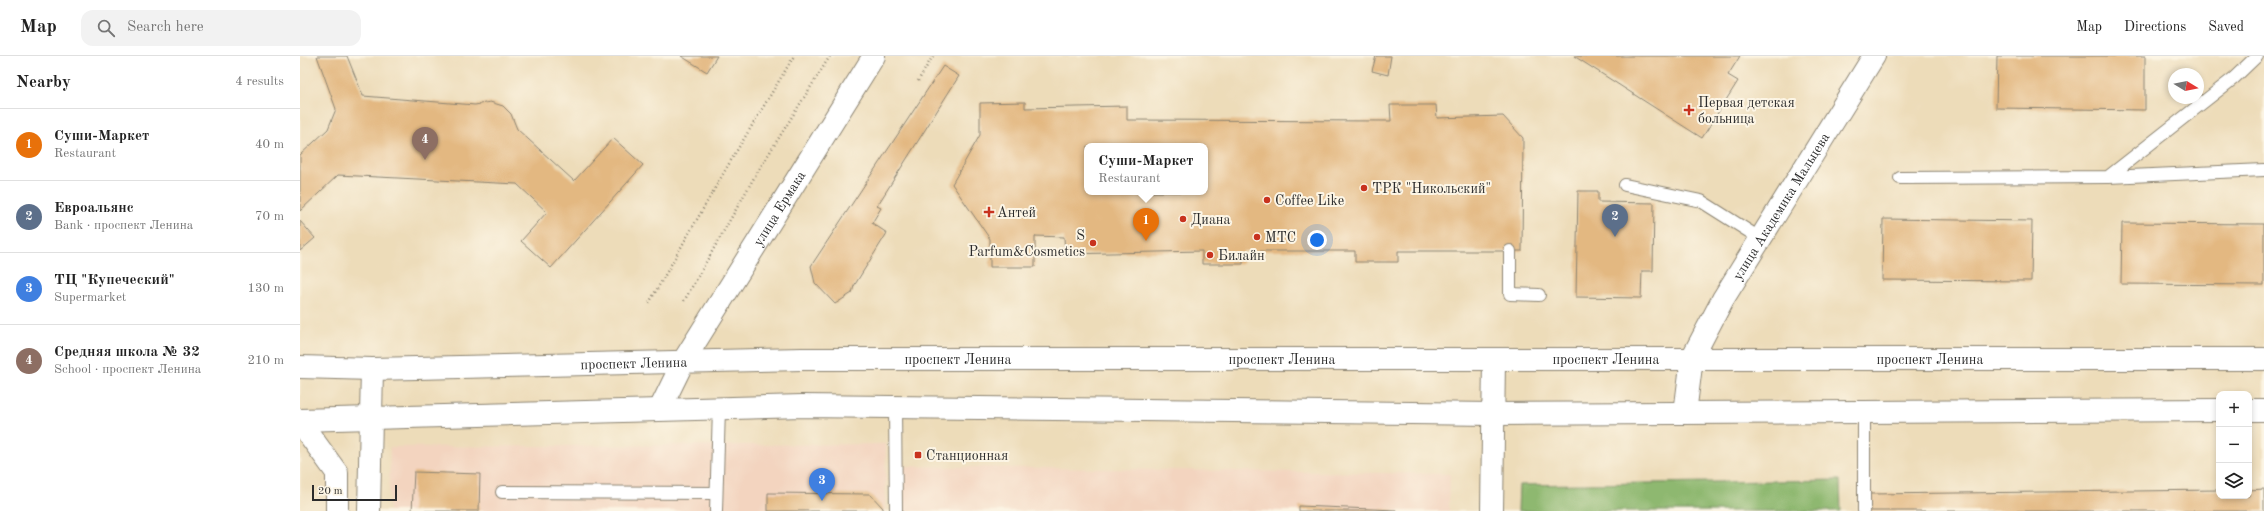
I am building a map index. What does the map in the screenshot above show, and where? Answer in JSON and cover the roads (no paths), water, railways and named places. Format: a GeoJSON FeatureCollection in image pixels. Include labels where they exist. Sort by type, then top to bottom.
{"type":"FeatureCollection","features":[{"type":"Feature","properties":{"kind":"main road","name":"улица Ермака"},"geometry":{"type":"LineString","coordinates":[[660,409],[684,360],[874,56]]}},
{"type":"Feature","properties":{"kind":"main road","name":"улица Академика Мальцева"},"geometry":{"type":"LineString","coordinates":[[1692,358],[1723,299],[1874,56]]}},
{"type":"Feature","properties":{"kind":"main road","name":"проспект Ленина"},"geometry":{"type":"LineString","coordinates":[[300,367],[372,369],[684,360],[1692,358],[2264,359]]}},
{"type":"Feature","properties":{"kind":"main road"},"geometry":{"type":"LineString","coordinates":[[1685,413],[1692,358]]}},
{"type":"Feature","properties":{"kind":"main road"},"geometry":{"type":"LineString","coordinates":[[1492,511],[1494,359]]}},
{"type":"Feature","properties":{"kind":"main road"},"geometry":{"type":"LineString","coordinates":[[369,511],[372,369]]}},
{"type":"Feature","properties":{"kind":"main road"},"geometry":{"type":"LineString","coordinates":[[300,421],[660,409],[802,406],[1494,414],[2216,410]]}},
{"type":"Feature","properties":{"kind":"main road"},"geometry":{"type":"LineString","coordinates":[[2252,410],[2264,410]]}},
{"type":"Feature","properties":{"kind":"main road"},"geometry":{"type":"LineString","coordinates":[[300,421],[337,473],[337,511]]}},
{"type":"Feature","properties":{"kind":"lane"},"geometry":{"type":"LineString","coordinates":[[2108,177],[2234,78],[2257,56]]}},
{"type":"Feature","properties":{"kind":"lane"},"geometry":{"type":"LineString","coordinates":[[1900,178],[2108,177],[2264,170]]}},
{"type":"Feature","properties":{"kind":"lane"},"geometry":{"type":"LineString","coordinates":[[1625,185],[1701,201],[1761,239]]}},
{"type":"Feature","properties":{"kind":"lane"},"geometry":{"type":"LineString","coordinates":[[1510,251],[1510,294],[1539,295]]}},
{"type":"Feature","properties":{"kind":"lane"},"geometry":{"type":"LineString","coordinates":[[716,511],[719,408]]}},
{"type":"Feature","properties":{"kind":"lane"},"geometry":{"type":"LineString","coordinates":[[895,408],[896,511]]}},
{"type":"Feature","properties":{"kind":"lane"},"geometry":{"type":"LineString","coordinates":[[1864,413],[1864,511]]}},
{"type":"Feature","properties":{"kind":"lane"},"geometry":{"type":"LineString","coordinates":[[502,492],[716,493]]}},
{"type":"Feature","properties":{"kind":"place","name":"Первая детская больница"},"geometry":{"type":"Point","coordinates":[1689,110]}},
{"type":"Feature","properties":{"kind":"place","name":"Средняя школа № 32"},"geometry":{"type":"Point","coordinates":[425,160]}},
{"type":"Feature","properties":{"kind":"place","name":"ТРК \"Никольский\""},"geometry":{"type":"Point","coordinates":[1364,188]}},
{"type":"Feature","properties":{"kind":"place","name":"Coffee Like"},"geometry":{"type":"Point","coordinates":[1267,200]}},
{"type":"Feature","properties":{"kind":"place","name":"Антей"},"geometry":{"type":"Point","coordinates":[989,212]}},
{"type":"Feature","properties":{"kind":"place","name":"Диана"},"geometry":{"type":"Point","coordinates":[1183,219]}},
{"type":"Feature","properties":{"kind":"place","name":"МТС"},"geometry":{"type":"Point","coordinates":[1257,237]}},
{"type":"Feature","properties":{"kind":"place","name":"Евроальянс"},"geometry":{"type":"Point","coordinates":[1615,237]}},
{"type":"Feature","properties":{"kind":"place","name":"Суши-Маркет"},"geometry":{"type":"Point","coordinates":[1146,241]}},
{"type":"Feature","properties":{"kind":"place","name":"S Parfum&Cosmetics"},"geometry":{"type":"Point","coordinates":[1093,243]}},
{"type":"Feature","properties":{"kind":"place","name":"Билайн"},"geometry":{"type":"Point","coordinates":[1210,255]}},
{"type":"Feature","properties":{"kind":"place","name":"Станционная"},"geometry":{"type":"Point","coordinates":[918,455]}},
{"type":"Feature","properties":{"kind":"place","name":"ТЦ \"Купеческий\""},"geometry":{"type":"Point","coordinates":[822,501]}}]}
